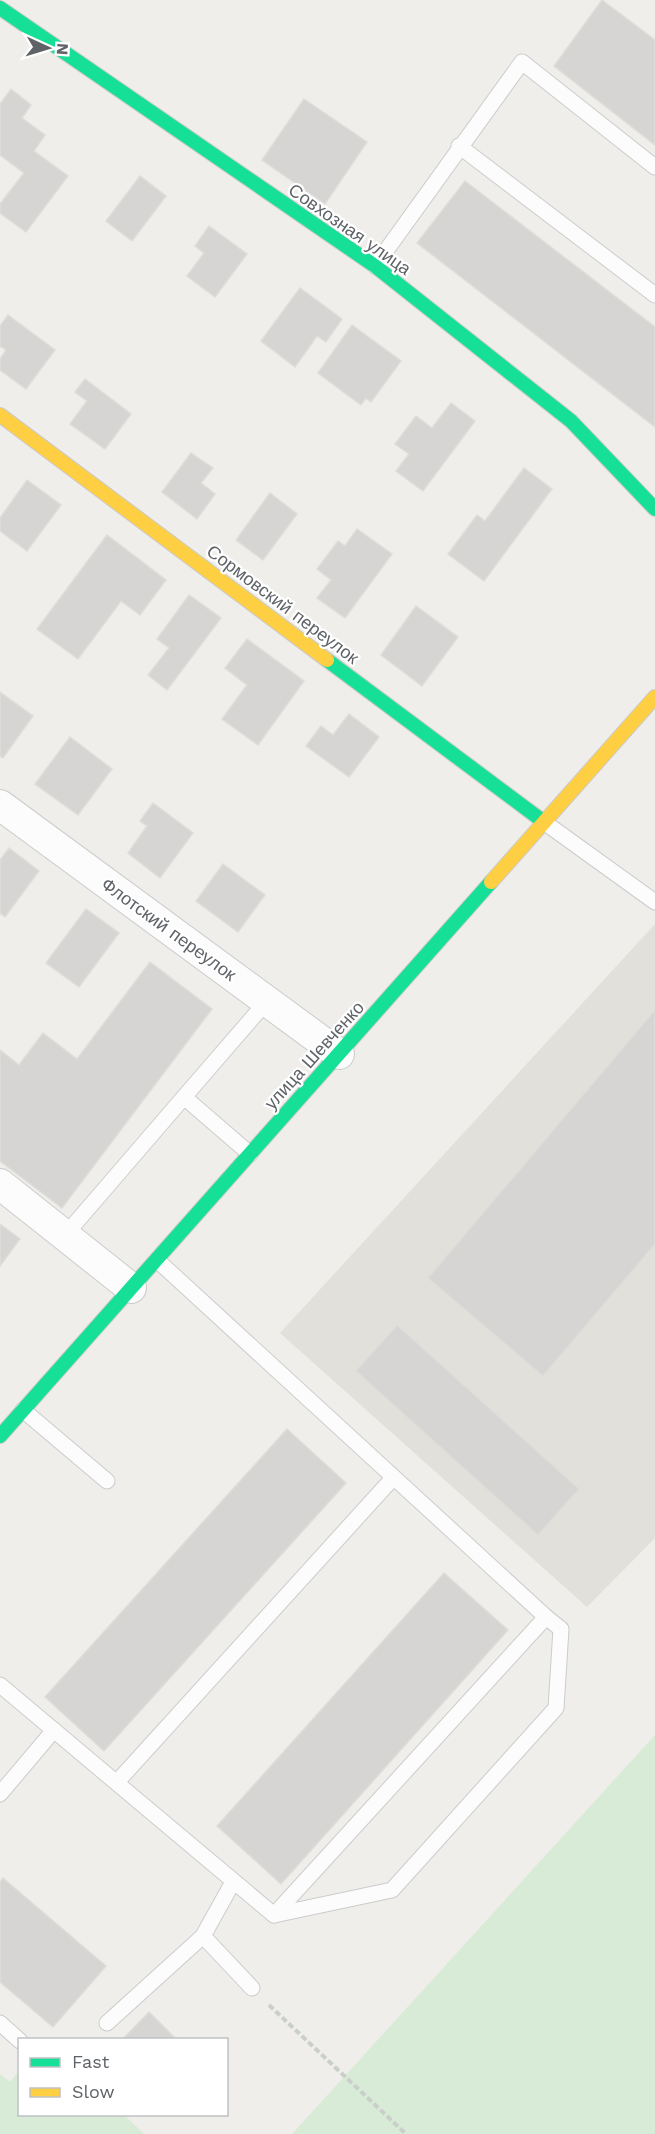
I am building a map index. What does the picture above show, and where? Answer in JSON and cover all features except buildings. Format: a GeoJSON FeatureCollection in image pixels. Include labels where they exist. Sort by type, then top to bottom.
{"type":"FeatureCollection","features":[{"type":"Feature","properties":{"kind":"street","name":"Совхозная улица"},"geometry":{"type":"LineString","coordinates":[[0,8],[375,266],[571,421],[655,510]]}},
{"type":"Feature","properties":{"kind":"street","name":"Сормовский переулок"},"geometry":{"type":"LineString","coordinates":[[0,415],[544,822]]}},
{"type":"Feature","properties":{"kind":"street","name":"улица Шевченко"},"geometry":{"type":"LineString","coordinates":[[0,1436],[655,697]]}},
{"type":"Feature","properties":{"kind":"street","name":"Флотский переулок"},"geometry":{"type":"LineString","coordinates":[[0,805],[339,1054]]}},
{"type":"Feature","properties":{"kind":"street"},"geometry":{"type":"LineString","coordinates":[[0,1184],[66,1234],[131,1288]]}},
{"type":"Feature","properties":{"kind":"lane"},"geometry":{"type":"LineString","coordinates":[[375,266],[459,146],[522,62],[655,167]]}},
{"type":"Feature","properties":{"kind":"lane"},"geometry":{"type":"LineString","coordinates":[[459,146],[655,295]]}},
{"type":"Feature","properties":{"kind":"lane"},"geometry":{"type":"LineString","coordinates":[[544,822],[655,902]]}},
{"type":"Feature","properties":{"kind":"lane"},"geometry":{"type":"LineString","coordinates":[[66,1234],[267,1001]]}},
{"type":"Feature","properties":{"kind":"lane"},"geometry":{"type":"LineString","coordinates":[[184,1097],[250,1154]]}},
{"type":"Feature","properties":{"kind":"lane"},"geometry":{"type":"LineString","coordinates":[[157,1260],[393,1478],[561,1629],[556,1708],[392,1890],[274,1915]]}},
{"type":"Feature","properties":{"kind":"lane"},"geometry":{"type":"LineString","coordinates":[[23,1410],[107,1481]]}},
{"type":"Feature","properties":{"kind":"lane"},"geometry":{"type":"LineString","coordinates":[[117,1782],[393,1478]]}},
{"type":"Feature","properties":{"kind":"lane"},"geometry":{"type":"LineString","coordinates":[[274,1915],[546,1617]]}},
{"type":"Feature","properties":{"kind":"lane"},"geometry":{"type":"LineString","coordinates":[[0,1685],[274,1915]]}},
{"type":"Feature","properties":{"kind":"lane"},"geometry":{"type":"LineString","coordinates":[[0,1794],[54,1730]]}},
{"type":"Feature","properties":{"kind":"lane"},"geometry":{"type":"LineString","coordinates":[[107,2023],[203,1936],[233,1882]]}},
{"type":"Feature","properties":{"kind":"lane"},"geometry":{"type":"LineString","coordinates":[[203,1936],[252,1988]]}},
{"type":"Feature","properties":{"kind":"lane"},"geometry":{"type":"LineString","coordinates":[[0,2023],[18,2039]]}},
{"type":"Feature","properties":{"kind":"path"},"geometry":{"type":"LineString","coordinates":[[252,1988],[406,2134]]}},
{"type":"Feature","properties":{"kind":"shaded area"},"geometry":{"type":"Polygon","coordinates":[[[655,924],[655,1538],[587,1607],[280,1333],[655,924]]]}},
{"type":"Feature","properties":{"kind":"green space"},"geometry":{"type":"Polygon","coordinates":[[[655,1735],[655,2134],[292,2134],[655,1735]]]}},
{"type":"Feature","properties":{"kind":"green space"},"geometry":{"type":"Polygon","coordinates":[[[18,2072],[18,2116],[125,2116],[144,2134],[0,2134],[0,2074],[10,2082],[18,2072]]]}},
{"type":"Feature","properties":{"kind":"traffic: fast"},"geometry":{"type":"LineString","coordinates":[[0,8],[375,266],[571,421],[655,509]]}},
{"type":"Feature","properties":{"kind":"traffic: fast"},"geometry":{"type":"LineString","coordinates":[[327,660],[544,822]]}},
{"type":"Feature","properties":{"kind":"traffic: fast"},"geometry":{"type":"LineString","coordinates":[[0,1436],[491,882]]}},
{"type":"Feature","properties":{"kind":"traffic: slow"},"geometry":{"type":"LineString","coordinates":[[0,415],[327,660]]}},
{"type":"Feature","properties":{"kind":"traffic: slow"},"geometry":{"type":"LineString","coordinates":[[491,882],[655,697]]}}]}
